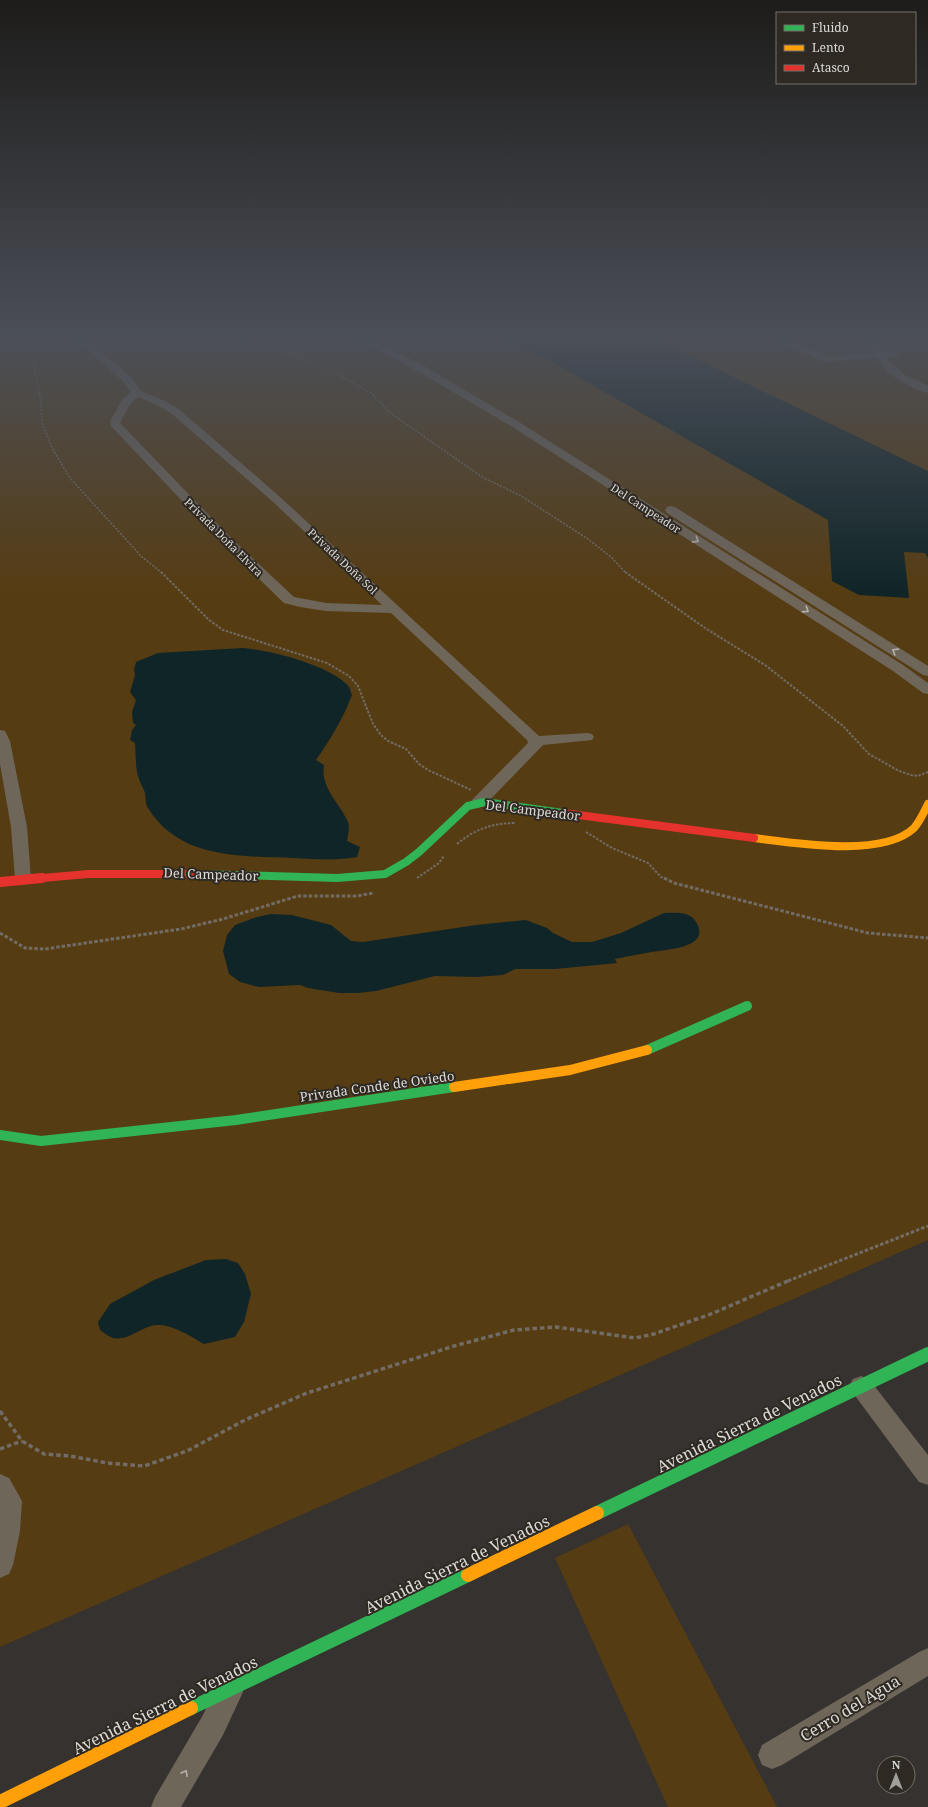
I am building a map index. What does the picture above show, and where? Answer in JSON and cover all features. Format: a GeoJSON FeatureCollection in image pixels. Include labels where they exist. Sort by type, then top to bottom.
{"type":"FeatureCollection","features":[{"type":"Feature","properties":{"kind":"street","name":"Privada Doña Elvira"},"geometry":{"type":"LineString","coordinates":[[115,424],[227,541],[289,600],[298,604],[318,606],[394,609]]}},
{"type":"Feature","properties":{"kind":"street","name":"Privada Doña Sol"},"geometry":{"type":"LineString","coordinates":[[190,424],[275,498],[536,742]]}},
{"type":"Feature","properties":{"kind":"street","name":"Del Campeador"},"geometry":{"type":"LineString","coordinates":[[516,424],[745,571],[927,680]]}},
{"type":"Feature","properties":{"kind":"street","name":"Del Campeador"},"geometry":{"type":"LineString","coordinates":[[533,424],[760,566],[927,680]]}},
{"type":"Feature","properties":{"kind":"street"},"geometry":{"type":"LineString","coordinates":[[620,491],[636,488]]}},
{"type":"Feature","properties":{"kind":"street"},"geometry":{"type":"LineString","coordinates":[[745,571],[760,566]]}},
{"type":"Feature","properties":{"kind":"street"},"geometry":{"type":"LineString","coordinates":[[0,734],[3,741],[15,804],[23,856],[23,879]]}},
{"type":"Feature","properties":{"kind":"street"},"geometry":{"type":"LineString","coordinates":[[482,799],[536,744],[536,742],[587,737]]}},
{"type":"Feature","properties":{"kind":"street","name":"Del Campeador"},"geometry":{"type":"LineString","coordinates":[[0,882],[88,874],[158,873],[337,878],[385,874],[406,862],[468,806],[482,799],[492,803],[544,812],[768,840],[838,846],[863,846],[900,838],[914,828],[928,804]]}},
{"type":"Feature","properties":{"kind":"street","name":"Privada Conde de Oviedo"},"geometry":{"type":"LineString","coordinates":[[0,1135],[41,1141],[236,1120],[563,1071],[649,1049],[747,1006]]}},
{"type":"Feature","properties":{"kind":"street","name":"Avenida Sierra de Venados"},"geometry":{"type":"LineString","coordinates":[[0,1802],[230,1689],[928,1354]]}},
{"type":"Feature","properties":{"kind":"street"},"geometry":{"type":"LineString","coordinates":[[861,1386],[928,1474]]}},
{"type":"Feature","properties":{"kind":"street"},"geometry":{"type":"LineString","coordinates":[[0,1486],[10,1502],[7,1531],[0,1565]]}},
{"type":"Feature","properties":{"kind":"street","name":"Cerro del Agua"},"geometry":{"type":"LineString","coordinates":[[772,1755],[928,1661]]}},
{"type":"Feature","properties":{"kind":"street"},"geometry":{"type":"LineString","coordinates":[[166,1807],[213,1725],[230,1689]]}},
{"type":"Feature","properties":{"kind":"path"},"geometry":{"type":"LineString","coordinates":[[43,424],[52,448],[70,478],[141,556],[168,578],[209,620],[224,630],[327,663],[349,676],[358,686],[373,724],[381,735],[388,741],[406,749],[419,764],[428,770],[482,799]]}},
{"type":"Feature","properties":{"kind":"path"},"geometry":{"type":"LineString","coordinates":[[407,424],[482,477],[521,496],[588,539],[611,557],[626,573],[639,583],[705,628],[765,665],[843,726],[869,754],[899,771],[911,775],[918,776],[928,772]]}},
{"type":"Feature","properties":{"kind":"path"},"geometry":{"type":"LineString","coordinates":[[456,845],[482,827],[503,823],[518,823]]}},
{"type":"Feature","properties":{"kind":"path"},"geometry":{"type":"LineString","coordinates":[[583,831],[612,848],[643,861],[661,876],[670,881],[868,933],[928,938]]}},
{"type":"Feature","properties":{"kind":"path"},"geometry":{"type":"LineString","coordinates":[[416,878],[439,863],[445,854]]}},
{"type":"Feature","properties":{"kind":"path"},"geometry":{"type":"LineString","coordinates":[[0,934],[10,937],[20,945],[30,949],[45,949],[181,929],[223,920],[298,896],[357,896],[378,892]]}},
{"type":"Feature","properties":{"kind":"path"},"geometry":{"type":"LineString","coordinates":[[0,1411],[22,1441],[44,1454],[70,1456],[108,1463],[144,1466],[187,1451],[245,1420],[307,1393],[454,1346],[514,1330],[549,1328],[635,1338],[654,1334],[711,1314],[792,1278],[928,1226]]}},
{"type":"Feature","properties":{"kind":"path"},"geometry":{"type":"LineString","coordinates":[[0,1449],[22,1441]]}},
{"type":"Feature","properties":{"kind":"shaded area"},"geometry":{"type":"Polygon","coordinates":[[[0,424],[928,424],[928,1240],[0,1647],[0,424]]]}},
{"type":"Feature","properties":{"kind":"shaded area"},"geometry":{"type":"Polygon","coordinates":[[[628,1524],[777,1807],[668,1807],[555,1558],[628,1524]]]}},
{"type":"Feature","properties":{"kind":"water"},"geometry":{"type":"Polygon","coordinates":[[[661,424],[831,424],[928,471],[928,558],[925,553],[904,552],[909,598],[859,595],[832,581],[828,520],[661,424]]]}},
{"type":"Feature","properties":{"kind":"water"},"geometry":{"type":"Polygon","coordinates":[[[243,648],[254,649],[300,660],[329,672],[341,679],[349,687],[352,695],[345,712],[316,760],[324,765],[325,781],[349,824],[347,841],[360,847],[357,857],[317,859],[253,857],[213,851],[194,846],[176,837],[161,825],[147,806],[144,791],[137,771],[135,743],[130,740],[132,730],[136,725],[133,723],[132,712],[136,700],[130,692],[135,675],[134,670],[136,662],[158,653],[243,648]]]}},
{"type":"Feature","properties":{"kind":"water"},"geometry":{"type":"Polygon","coordinates":[[[664,913],[682,913],[693,918],[699,931],[698,937],[686,946],[615,959],[617,963],[555,969],[515,969],[503,975],[476,977],[435,976],[376,991],[358,993],[339,993],[308,988],[300,985],[259,987],[240,982],[229,974],[223,951],[227,935],[235,925],[257,917],[271,914],[292,915],[331,925],[351,941],[363,942],[476,925],[526,920],[547,928],[553,933],[572,942],[592,942],[621,933],[664,913]]]}},
{"type":"Feature","properties":{"kind":"water"},"geometry":{"type":"Polygon","coordinates":[[[226,1259],[238,1263],[245,1274],[251,1294],[244,1322],[235,1337],[204,1344],[182,1332],[170,1327],[159,1325],[147,1327],[125,1338],[119,1339],[108,1336],[100,1330],[98,1322],[110,1304],[154,1280],[206,1260],[226,1259]]]}},
{"type":"Feature","properties":{"kind":"traffic: fast"},"geometry":{"type":"LineString","coordinates":[[200,874],[337,878],[385,874],[406,862],[419,852],[468,806],[485,802],[563,813]]}},
{"type":"Feature","properties":{"kind":"traffic: fast"},"geometry":{"type":"LineString","coordinates":[[647,1050],[747,1006]]}},
{"type":"Feature","properties":{"kind":"traffic: fast"},"geometry":{"type":"LineString","coordinates":[[0,1135],[41,1141],[236,1120],[454,1087]]}},
{"type":"Feature","properties":{"kind":"traffic: fast"},"geometry":{"type":"LineString","coordinates":[[597,1513],[928,1354]]}},
{"type":"Feature","properties":{"kind":"traffic: fast"},"geometry":{"type":"LineString","coordinates":[[191,1708],[468,1575]]}},
{"type":"Feature","properties":{"kind":"traffic: slow"},"geometry":{"type":"LineString","coordinates":[[754,838],[791,843],[838,846],[862,846],[883,843],[901,837],[914,828],[928,804]]}},
{"type":"Feature","properties":{"kind":"traffic: slow"},"geometry":{"type":"LineString","coordinates":[[454,1087],[570,1070],[647,1050]]}},
{"type":"Feature","properties":{"kind":"traffic: slow"},"geometry":{"type":"LineString","coordinates":[[468,1575],[597,1513]]}},
{"type":"Feature","properties":{"kind":"traffic: slow"},"geometry":{"type":"LineString","coordinates":[[0,1802],[191,1708]]}},
{"type":"Feature","properties":{"kind":"traffic: jam"},"geometry":{"type":"LineString","coordinates":[[563,813],[754,838]]}},
{"type":"Feature","properties":{"kind":"traffic: jam"},"geometry":{"type":"LineString","coordinates":[[0,882],[88,874],[200,874]]}}]}
